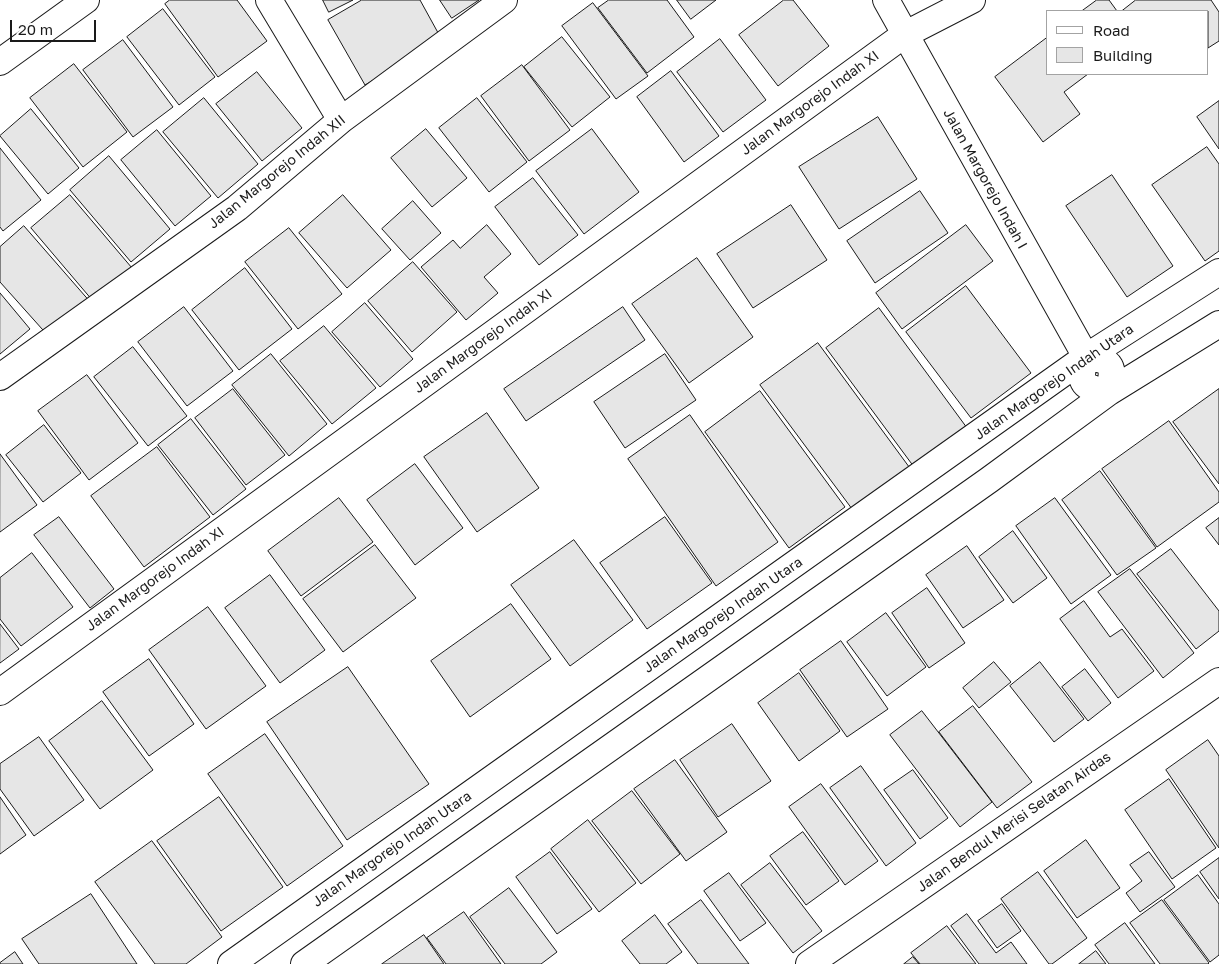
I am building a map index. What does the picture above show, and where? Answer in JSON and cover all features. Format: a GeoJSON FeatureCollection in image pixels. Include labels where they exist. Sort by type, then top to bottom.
{"type":"FeatureCollection","features":[{"type":"Feature","properties":{"kind":"street"},"geometry":{"type":"LineString","coordinates":[[0,62],[86,0]]}},
{"type":"Feature","properties":{"kind":"street"},"geometry":{"type":"LineString","coordinates":[[269,0],[341,120]]}},
{"type":"Feature","properties":{"kind":"street","name":"Jalan Margorejo Indah XII"},"geometry":{"type":"LineString","coordinates":[[0,377],[237,208],[341,120],[504,0]]}},
{"type":"Feature","properties":{"kind":"street","name":"Jalan Margorejo Indah I"},"geometry":{"type":"LineString","coordinates":[[886,0],[1086,357]]}},
{"type":"Feature","properties":{"kind":"street","name":"Jalan Margorejo Indah XI"},"geometry":{"type":"LineString","coordinates":[[0,692],[904,35],[972,0]]}},
{"type":"Feature","properties":{"kind":"street","name":"Jalan Margorejo Indah Utara"},"geometry":{"type":"LineString","coordinates":[[231,964],[1086,357],[1219,272]]}},
{"type":"Feature","properties":{"kind":"street"},"geometry":{"type":"LineString","coordinates":[[304,964],[965,497],[1109,392],[1219,324]]}},
{"type":"Feature","properties":{"kind":"street"},"geometry":{"type":"LineString","coordinates":[[1086,357],[1081,376],[1084,384],[1090,389],[1109,392]]}},
{"type":"Feature","properties":{"kind":"street","name":"Jalan Bendul Merisi Selatan Airdas"},"geometry":{"type":"LineString","coordinates":[[809,964],[1219,681]]}},
{"type":"Feature","properties":{"kind":"building"},"geometry":{"type":"Polygon","coordinates":[[[170,0],[237,0],[267,41],[218,77],[165,4],[170,0]]]}},
{"type":"Feature","properties":{"kind":"building"},"geometry":{"type":"Polygon","coordinates":[[[323,0],[353,0],[329,12],[323,0]]]}},
{"type":"Feature","properties":{"kind":"building"},"geometry":{"type":"Polygon","coordinates":[[[362,0],[420,0],[442,40],[365,85],[328,20],[362,0]]]}},
{"type":"Feature","properties":{"kind":"building"},"geometry":{"type":"Polygon","coordinates":[[[440,0],[479,0],[452,18],[440,0]]]}},
{"type":"Feature","properties":{"kind":"building"},"geometry":{"type":"Polygon","coordinates":[[[609,0],[667,0],[694,37],[647,73],[598,8],[609,0]]]}},
{"type":"Feature","properties":{"kind":"building"},"geometry":{"type":"Polygon","coordinates":[[[677,0],[716,0],[691,19],[677,0]]]}},
{"type":"Feature","properties":{"kind":"building"},"geometry":{"type":"Polygon","coordinates":[[[784,0],[793,0],[829,46],[778,86],[739,35],[784,0]]]}},
{"type":"Feature","properties":{"kind":"building"},"geometry":{"type":"Polygon","coordinates":[[[1097,0],[1109,0],[1116,10],[1083,10],[1097,0]]]}},
{"type":"Feature","properties":{"kind":"building"},"geometry":{"type":"Polygon","coordinates":[[[1136,0],[1211,0],[1219,12],[1219,41],[1209,47],[1209,10],[1123,10],[1136,0]]]}},
{"type":"Feature","properties":{"kind":"building"},"geometry":{"type":"Polygon","coordinates":[[[593,3],[648,76],[616,99],[562,26],[593,3]]]}},
{"type":"Feature","properties":{"kind":"building"},"geometry":{"type":"Polygon","coordinates":[[[163,9],[215,77],[179,105],[127,37],[163,9]]]}},
{"type":"Feature","properties":{"kind":"building"},"geometry":{"type":"Polygon","coordinates":[[[562,37],[610,97],[572,127],[524,67],[562,37]]]}},
{"type":"Feature","properties":{"kind":"building"},"geometry":{"type":"Polygon","coordinates":[[[720,39],[766,100],[723,132],[677,72],[720,39]]]}},
{"type":"Feature","properties":{"kind":"building"},"geometry":{"type":"Polygon","coordinates":[[[1046,39],[1046,75],[1087,75],[1064,92],[1080,114],[1043,142],[995,77],[1046,39]]]}},
{"type":"Feature","properties":{"kind":"building"},"geometry":{"type":"Polygon","coordinates":[[[123,40],[173,107],[133,137],[83,70],[123,40]]]}},
{"type":"Feature","properties":{"kind":"building"},"geometry":{"type":"Polygon","coordinates":[[[74,64],[127,132],[83,167],[30,98],[74,64]]]}},
{"type":"Feature","properties":{"kind":"building"},"geometry":{"type":"Polygon","coordinates":[[[522,65],[570,130],[529,161],[481,96],[522,65]]]}},
{"type":"Feature","properties":{"kind":"building"},"geometry":{"type":"Polygon","coordinates":[[[671,71],[719,136],[684,162],[637,97],[671,71]]]}},
{"type":"Feature","properties":{"kind":"building"},"geometry":{"type":"Polygon","coordinates":[[[257,72],[302,128],[262,161],[216,104],[257,72]]]}},
{"type":"Feature","properties":{"kind":"building"},"geometry":{"type":"Polygon","coordinates":[[[204,98],[258,164],[218,198],[163,132],[204,98]]]}},
{"type":"Feature","properties":{"kind":"building"},"geometry":{"type":"Polygon","coordinates":[[[477,98],[527,162],[489,192],[439,128],[477,98]]]}},
{"type":"Feature","properties":{"kind":"building"},"geometry":{"type":"Polygon","coordinates":[[[1219,101],[1219,149],[1197,117],[1219,101]]]}},
{"type":"Feature","properties":{"kind":"building"},"geometry":{"type":"Polygon","coordinates":[[[31,109],[79,168],[48,194],[0,136],[31,109]]]}},
{"type":"Feature","properties":{"kind":"building"},"geometry":{"type":"Polygon","coordinates":[[[878,117],[917,179],[839,229],[799,167],[878,117]]]}},
{"type":"Feature","properties":{"kind":"building"},"geometry":{"type":"Polygon","coordinates":[[[426,129],[467,178],[432,207],[391,158],[426,129]]]}},
{"type":"Feature","properties":{"kind":"building"},"geometry":{"type":"Polygon","coordinates":[[[592,129],[639,192],[584,234],[536,171],[592,129]]]}},
{"type":"Feature","properties":{"kind":"building"},"geometry":{"type":"Polygon","coordinates":[[[157,130],[211,196],[175,226],[121,160],[157,130]]]}},
{"type":"Feature","properties":{"kind":"building"},"geometry":{"type":"Polygon","coordinates":[[[1207,147],[1219,164],[1219,251],[1205,261],[1152,185],[1207,147]]]}},
{"type":"Feature","properties":{"kind":"building"},"geometry":{"type":"Polygon","coordinates":[[[0,148],[41,200],[3,231],[0,227],[0,148]]]}},
{"type":"Feature","properties":{"kind":"building"},"geometry":{"type":"Polygon","coordinates":[[[109,156],[170,229],[131,262],[70,190],[109,156]]]}},
{"type":"Feature","properties":{"kind":"building"},"geometry":{"type":"Polygon","coordinates":[[[1112,175],[1173,266],[1127,297],[1066,206],[1112,175]]]}},
{"type":"Feature","properties":{"kind":"building"},"geometry":{"type":"Polygon","coordinates":[[[533,178],[578,235],[539,265],[495,207],[533,178]]]}},
{"type":"Feature","properties":{"kind":"building"},"geometry":{"type":"Polygon","coordinates":[[[920,191],[948,233],[875,283],[847,241],[920,191]]]}},
{"type":"Feature","properties":{"kind":"building"},"geometry":{"type":"Polygon","coordinates":[[[70,195],[132,268],[93,301],[31,228],[70,195]]]}},
{"type":"Feature","properties":{"kind":"building"},"geometry":{"type":"Polygon","coordinates":[[[343,195],[391,250],[347,288],[299,233],[343,195]]]}},
{"type":"Feature","properties":{"kind":"building"},"geometry":{"type":"Polygon","coordinates":[[[413,201],[441,233],[410,260],[382,229],[413,201]]]}},
{"type":"Feature","properties":{"kind":"building"},"geometry":{"type":"Polygon","coordinates":[[[791,205],[827,260],[753,308],[717,254],[791,205]]]}},
{"type":"Feature","properties":{"kind":"building"},"geometry":{"type":"Polygon","coordinates":[[[487,225],[511,254],[484,277],[498,293],[466,320],[421,267],[453,240],[460,248],[487,225]]]}},
{"type":"Feature","properties":{"kind":"building"},"geometry":{"type":"Polygon","coordinates":[[[966,225],[993,261],[902,329],[876,293],[966,225]]]}},
{"type":"Feature","properties":{"kind":"building"},"geometry":{"type":"Polygon","coordinates":[[[24,226],[92,304],[51,339],[0,282],[0,247],[24,226]]]}},
{"type":"Feature","properties":{"kind":"building"},"geometry":{"type":"Polygon","coordinates":[[[289,228],[342,294],[298,329],[245,262],[289,228]]]}},
{"type":"Feature","properties":{"kind":"building"},"geometry":{"type":"Polygon","coordinates":[[[697,258],[753,337],[689,383],[632,304],[697,258]]]}},
{"type":"Feature","properties":{"kind":"building"},"geometry":{"type":"Polygon","coordinates":[[[413,262],[457,312],[412,352],[368,301],[413,262]]]}},
{"type":"Feature","properties":{"kind":"building"},"geometry":{"type":"Polygon","coordinates":[[[245,268],[292,329],[239,370],[192,310],[245,268]]]}},
{"type":"Feature","properties":{"kind":"building"},"geometry":{"type":"Polygon","coordinates":[[[966,286],[1031,373],[971,418],[906,332],[966,286]]]}},
{"type":"Feature","properties":{"kind":"building"},"geometry":{"type":"Polygon","coordinates":[[[0,293],[30,329],[0,354],[0,293]]]}},
{"type":"Feature","properties":{"kind":"building"},"geometry":{"type":"Polygon","coordinates":[[[365,303],[413,359],[380,387],[332,332],[365,303]]]}},
{"type":"Feature","properties":{"kind":"building"},"geometry":{"type":"Polygon","coordinates":[[[184,307],[233,371],[187,406],[138,342],[184,307]]]}},
{"type":"Feature","properties":{"kind":"building"},"geometry":{"type":"Polygon","coordinates":[[[623,307],[645,340],[526,421],[504,389],[623,307]]]}},
{"type":"Feature","properties":{"kind":"building"},"geometry":{"type":"Polygon","coordinates":[[[879,308],[970,432],[917,471],[826,348],[879,308]]]}},
{"type":"Feature","properties":{"kind":"building"},"geometry":{"type":"Polygon","coordinates":[[[324,326],[376,388],[332,424],[280,361],[324,326]]]}},
{"type":"Feature","properties":{"kind":"building"},"geometry":{"type":"Polygon","coordinates":[[[818,343],[915,475],[858,517],[760,385],[818,343]]]}},
{"type":"Feature","properties":{"kind":"building"},"geometry":{"type":"Polygon","coordinates":[[[133,347],[187,416],[148,446],[94,377],[133,347]]]}},
{"type":"Feature","properties":{"kind":"building"},"geometry":{"type":"Polygon","coordinates":[[[271,354],[327,424],[289,456],[232,385],[271,354]]]}},
{"type":"Feature","properties":{"kind":"building"},"geometry":{"type":"Polygon","coordinates":[[[665,354],[696,400],[625,448],[594,402],[665,354]]]}},
{"type":"Feature","properties":{"kind":"building"},"geometry":{"type":"Polygon","coordinates":[[[87,375],[138,443],[89,480],[38,411],[87,375]]]}},
{"type":"Feature","properties":{"kind":"building"},"geometry":{"type":"Polygon","coordinates":[[[233,389],[285,455],[246,485],[195,418],[233,389]]]}},
{"type":"Feature","properties":{"kind":"building"},"geometry":{"type":"Polygon","coordinates":[[[1219,389],[1219,484],[1173,422],[1219,389]]]}},
{"type":"Feature","properties":{"kind":"building"},"geometry":{"type":"Polygon","coordinates":[[[760,391],[845,507],[789,548],[705,432],[760,391]]]}},
{"type":"Feature","properties":{"kind":"building"},"geometry":{"type":"Polygon","coordinates":[[[487,413],[539,488],[477,532],[424,457],[487,413]]]}},
{"type":"Feature","properties":{"kind":"building"},"geometry":{"type":"Polygon","coordinates":[[[690,415],[778,542],[716,586],[628,459],[690,415]]]}},
{"type":"Feature","properties":{"kind":"building"},"geometry":{"type":"Polygon","coordinates":[[[191,419],[246,489],[213,515],[158,445],[191,419]]]}},
{"type":"Feature","properties":{"kind":"building"},"geometry":{"type":"Polygon","coordinates":[[[1169,421],[1219,492],[1219,502],[1157,547],[1102,469],[1169,421]]]}},
{"type":"Feature","properties":{"kind":"building"},"geometry":{"type":"Polygon","coordinates":[[[44,425],[81,473],[43,502],[6,455],[44,425]]]}},
{"type":"Feature","properties":{"kind":"building"},"geometry":{"type":"Polygon","coordinates":[[[157,447],[210,517],[144,567],[91,496],[157,447]]]}},
{"type":"Feature","properties":{"kind":"building"},"geometry":{"type":"Polygon","coordinates":[[[0,454],[37,505],[0,532],[0,454]]]}},
{"type":"Feature","properties":{"kind":"building"},"geometry":{"type":"Polygon","coordinates":[[[415,464],[463,528],[415,565],[367,500],[415,464]]]}},
{"type":"Feature","properties":{"kind":"building"},"geometry":{"type":"Polygon","coordinates":[[[1100,471],[1156,548],[1117,575],[1062,500],[1100,471]]]}},
{"type":"Feature","properties":{"kind":"building"},"geometry":{"type":"Polygon","coordinates":[[[339,498],[373,542],[301,596],[268,551],[339,498]]]}},
{"type":"Feature","properties":{"kind":"building"},"geometry":{"type":"Polygon","coordinates":[[[1055,498],[1111,575],[1071,604],[1016,526],[1055,498]]]}},
{"type":"Feature","properties":{"kind":"building"},"geometry":{"type":"Polygon","coordinates":[[[59,517],[114,589],[90,608],[34,535],[59,517]]]}},
{"type":"Feature","properties":{"kind":"building"},"geometry":{"type":"Polygon","coordinates":[[[665,517],[712,583],[647,629],[600,563],[665,517]]]}},
{"type":"Feature","properties":{"kind":"building"},"geometry":{"type":"Polygon","coordinates":[[[1219,518],[1219,545],[1206,528],[1219,518]]]}},
{"type":"Feature","properties":{"kind":"building"},"geometry":{"type":"Polygon","coordinates":[[[1013,531],[1047,578],[1013,603],[979,557],[1013,531]]]}},
{"type":"Feature","properties":{"kind":"building"},"geometry":{"type":"Polygon","coordinates":[[[574,540],[633,620],[570,666],[511,585],[574,540]]]}},
{"type":"Feature","properties":{"kind":"building"},"geometry":{"type":"Polygon","coordinates":[[[375,545],[416,598],[343,652],[303,599],[375,545]]]}},
{"type":"Feature","properties":{"kind":"building"},"geometry":{"type":"Polygon","coordinates":[[[967,546],[1004,600],[963,628],[926,575],[967,546]]]}},
{"type":"Feature","properties":{"kind":"building"},"geometry":{"type":"Polygon","coordinates":[[[1171,549],[1219,611],[1219,631],[1196,649],[1137,574],[1171,549]]]}},
{"type":"Feature","properties":{"kind":"building"},"geometry":{"type":"Polygon","coordinates":[[[32,553],[73,607],[21,646],[0,619],[0,578],[32,553]]]}},
{"type":"Feature","properties":{"kind":"building"},"geometry":{"type":"Polygon","coordinates":[[[1130,569],[1194,653],[1163,678],[1098,592],[1130,569]]]}},
{"type":"Feature","properties":{"kind":"building"},"geometry":{"type":"Polygon","coordinates":[[[270,575],[325,650],[280,683],[225,608],[270,575]]]}},
{"type":"Feature","properties":{"kind":"building"},"geometry":{"type":"Polygon","coordinates":[[[927,588],[965,643],[929,668],[892,613],[927,588]]]}},
{"type":"Feature","properties":{"kind":"building"},"geometry":{"type":"Polygon","coordinates":[[[1084,601],[1110,637],[1122,629],[1154,671],[1118,698],[1060,619],[1084,601]]]}},
{"type":"Feature","properties":{"kind":"building"},"geometry":{"type":"Polygon","coordinates":[[[511,604],[551,659],[470,717],[431,661],[511,604]]]}},
{"type":"Feature","properties":{"kind":"building"},"geometry":{"type":"Polygon","coordinates":[[[208,607],[266,686],[206,729],[149,650],[208,607]]]}},
{"type":"Feature","properties":{"kind":"building"},"geometry":{"type":"Polygon","coordinates":[[[886,613],[926,667],[887,696],[847,642],[886,613]]]}},
{"type":"Feature","properties":{"kind":"building"},"geometry":{"type":"Polygon","coordinates":[[[0,624],[19,649],[0,663],[0,624]]]}},
{"type":"Feature","properties":{"kind":"building"},"geometry":{"type":"Polygon","coordinates":[[[841,641],[888,709],[847,737],[800,670],[841,641]]]}},
{"type":"Feature","properties":{"kind":"building"},"geometry":{"type":"Polygon","coordinates":[[[149,659],[194,724],[149,756],[103,692],[149,659]]]}},
{"type":"Feature","properties":{"kind":"building"},"geometry":{"type":"Polygon","coordinates":[[[994,662],[1011,682],[979,708],[963,688],[994,662]]]}},
{"type":"Feature","properties":{"kind":"building"},"geometry":{"type":"Polygon","coordinates":[[[1040,662],[1084,719],[1054,742],[1010,686],[1040,662]]]}},
{"type":"Feature","properties":{"kind":"building"},"geometry":{"type":"Polygon","coordinates":[[[348,667],[429,784],[347,840],[267,722],[348,667]]]}},
{"type":"Feature","properties":{"kind":"building"},"geometry":{"type":"Polygon","coordinates":[[[1085,669],[1111,703],[1088,721],[1062,687],[1085,669]]]}},
{"type":"Feature","properties":{"kind":"building"},"geometry":{"type":"Polygon","coordinates":[[[799,673],[840,731],[799,761],[758,703],[799,673]]]}},
{"type":"Feature","properties":{"kind":"building"},"geometry":{"type":"Polygon","coordinates":[[[102,701],[153,770],[100,809],[49,741],[102,701]]]}},
{"type":"Feature","properties":{"kind":"building"},"geometry":{"type":"Polygon","coordinates":[[[973,706],[1032,782],[997,808],[939,732],[973,706]]]}},
{"type":"Feature","properties":{"kind":"building"},"geometry":{"type":"Polygon","coordinates":[[[922,711],[992,802],[960,827],[890,735],[922,711]]]}},
{"type":"Feature","properties":{"kind":"building"},"geometry":{"type":"Polygon","coordinates":[[[732,724],[771,781],[718,817],[680,760],[732,724]]]}},
{"type":"Feature","properties":{"kind":"building"},"geometry":{"type":"Polygon","coordinates":[[[265,734],[343,846],[287,886],[208,774],[265,734]]]}},
{"type":"Feature","properties":{"kind":"building"},"geometry":{"type":"Polygon","coordinates":[[[39,737],[84,800],[34,836],[0,789],[0,764],[39,737]]]}},
{"type":"Feature","properties":{"kind":"building"},"geometry":{"type":"Polygon","coordinates":[[[1208,740],[1219,756],[1219,848],[1166,770],[1208,740]]]}},
{"type":"Feature","properties":{"kind":"building"},"geometry":{"type":"Polygon","coordinates":[[[675,760],[727,832],[686,861],[634,789],[675,760]]]}},
{"type":"Feature","properties":{"kind":"building"},"geometry":{"type":"Polygon","coordinates":[[[861,766],[916,843],[886,866],[830,788],[861,766]]]}},
{"type":"Feature","properties":{"kind":"building"},"geometry":{"type":"Polygon","coordinates":[[[913,770],[948,818],[920,839],[884,790],[913,770]]]}},
{"type":"Feature","properties":{"kind":"building"},"geometry":{"type":"Polygon","coordinates":[[[1169,779],[1216,848],[1172,879],[1125,810],[1169,779]]]}},
{"type":"Feature","properties":{"kind":"building"},"geometry":{"type":"Polygon","coordinates":[[[821,784],[878,861],[845,885],[789,807],[821,784]]]}},
{"type":"Feature","properties":{"kind":"building"},"geometry":{"type":"Polygon","coordinates":[[[632,791],[680,854],[641,884],[592,821],[632,791]]]}},
{"type":"Feature","properties":{"kind":"building"},"geometry":{"type":"Polygon","coordinates":[[[0,797],[26,835],[0,854],[0,797]]]}},
{"type":"Feature","properties":{"kind":"building"},"geometry":{"type":"Polygon","coordinates":[[[219,797],[283,887],[221,931],[157,841],[219,797]]]}},
{"type":"Feature","properties":{"kind":"building"},"geometry":{"type":"Polygon","coordinates":[[[588,820],[636,883],[599,912],[551,849],[588,820]]]}},
{"type":"Feature","properties":{"kind":"building"},"geometry":{"type":"Polygon","coordinates":[[[803,832],[839,881],[806,905],[770,856],[803,832]]]}},
{"type":"Feature","properties":{"kind":"building"},"geometry":{"type":"Polygon","coordinates":[[[1086,840],[1120,888],[1077,918],[1044,871],[1086,840]]]}},
{"type":"Feature","properties":{"kind":"building"},"geometry":{"type":"Polygon","coordinates":[[[152,841],[222,937],[186,964],[155,964],[95,882],[152,841]]]}},
{"type":"Feature","properties":{"kind":"building"},"geometry":{"type":"Polygon","coordinates":[[[550,852],[592,909],[557,934],[516,877],[550,852]]]}},
{"type":"Feature","properties":{"kind":"building"},"geometry":{"type":"Polygon","coordinates":[[[1149,852],[1175,887],[1140,912],[1126,893],[1142,881],[1130,865],[1149,852]]]}},
{"type":"Feature","properties":{"kind":"building"},"geometry":{"type":"Polygon","coordinates":[[[1219,858],[1219,899],[1200,872],[1219,858]]]}},
{"type":"Feature","properties":{"kind":"building"},"geometry":{"type":"Polygon","coordinates":[[[770,863],[822,931],[793,953],[741,885],[770,863]]]}},
{"type":"Feature","properties":{"kind":"building"},"geometry":{"type":"Polygon","coordinates":[[[1038,872],[1087,938],[1052,964],[1049,964],[1001,899],[1038,872]]]}},
{"type":"Feature","properties":{"kind":"building"},"geometry":{"type":"Polygon","coordinates":[[[729,873],[766,923],[740,941],[704,891],[729,873]]]}},
{"type":"Feature","properties":{"kind":"building"},"geometry":{"type":"Polygon","coordinates":[[[1198,875],[1219,904],[1219,955],[1210,962],[1164,900],[1198,875]]]}},
{"type":"Feature","properties":{"kind":"building"},"geometry":{"type":"Polygon","coordinates":[[[509,888],[557,952],[541,964],[505,964],[470,917],[509,888]]]}},
{"type":"Feature","properties":{"kind":"building"},"geometry":{"type":"Polygon","coordinates":[[[91,894],[137,964],[39,964],[22,939],[91,894]]]}},
{"type":"Feature","properties":{"kind":"building"},"geometry":{"type":"Polygon","coordinates":[[[701,900],[749,964],[698,964],[668,924],[701,900]]]}},
{"type":"Feature","properties":{"kind":"building"},"geometry":{"type":"Polygon","coordinates":[[[1162,900],[1208,964],[1160,964],[1130,923],[1162,900]]]}},
{"type":"Feature","properties":{"kind":"building"},"geometry":{"type":"Polygon","coordinates":[[[1002,904],[1021,931],[997,948],[978,921],[1002,904]]]}},
{"type":"Feature","properties":{"kind":"building"},"geometry":{"type":"Polygon","coordinates":[[[464,912],[501,964],[446,964],[427,938],[464,912]]]}},
{"type":"Feature","properties":{"kind":"building"},"geometry":{"type":"Polygon","coordinates":[[[967,914],[996,953],[1011,942],[1027,964],[979,964],[951,926],[967,914]]]}},
{"type":"Feature","properties":{"kind":"building"},"geometry":{"type":"Polygon","coordinates":[[[655,915],[682,952],[666,964],[640,964],[622,941],[655,915]]]}},
{"type":"Feature","properties":{"kind":"building"},"geometry":{"type":"Polygon","coordinates":[[[1125,923],[1155,964],[1109,964],[1095,945],[1125,923]]]}},
{"type":"Feature","properties":{"kind":"building"},"geometry":{"type":"Polygon","coordinates":[[[947,926],[976,964],[920,964],[911,953],[947,926]]]}},
{"type":"Feature","properties":{"kind":"building"},"geometry":{"type":"Polygon","coordinates":[[[424,935],[444,964],[382,964],[424,935]]]}},
{"type":"Feature","properties":{"kind":"building"},"geometry":{"type":"Polygon","coordinates":[[[1096,951],[1106,964],[1079,964],[1096,951]]]}},
{"type":"Feature","properties":{"kind":"building"},"geometry":{"type":"Polygon","coordinates":[[[15,952],[23,964],[0,964],[0,963],[15,952]]]}},
{"type":"Feature","properties":{"kind":"building"},"geometry":{"type":"Polygon","coordinates":[[[913,957],[919,964],[904,964],[913,957]]]}}]}
